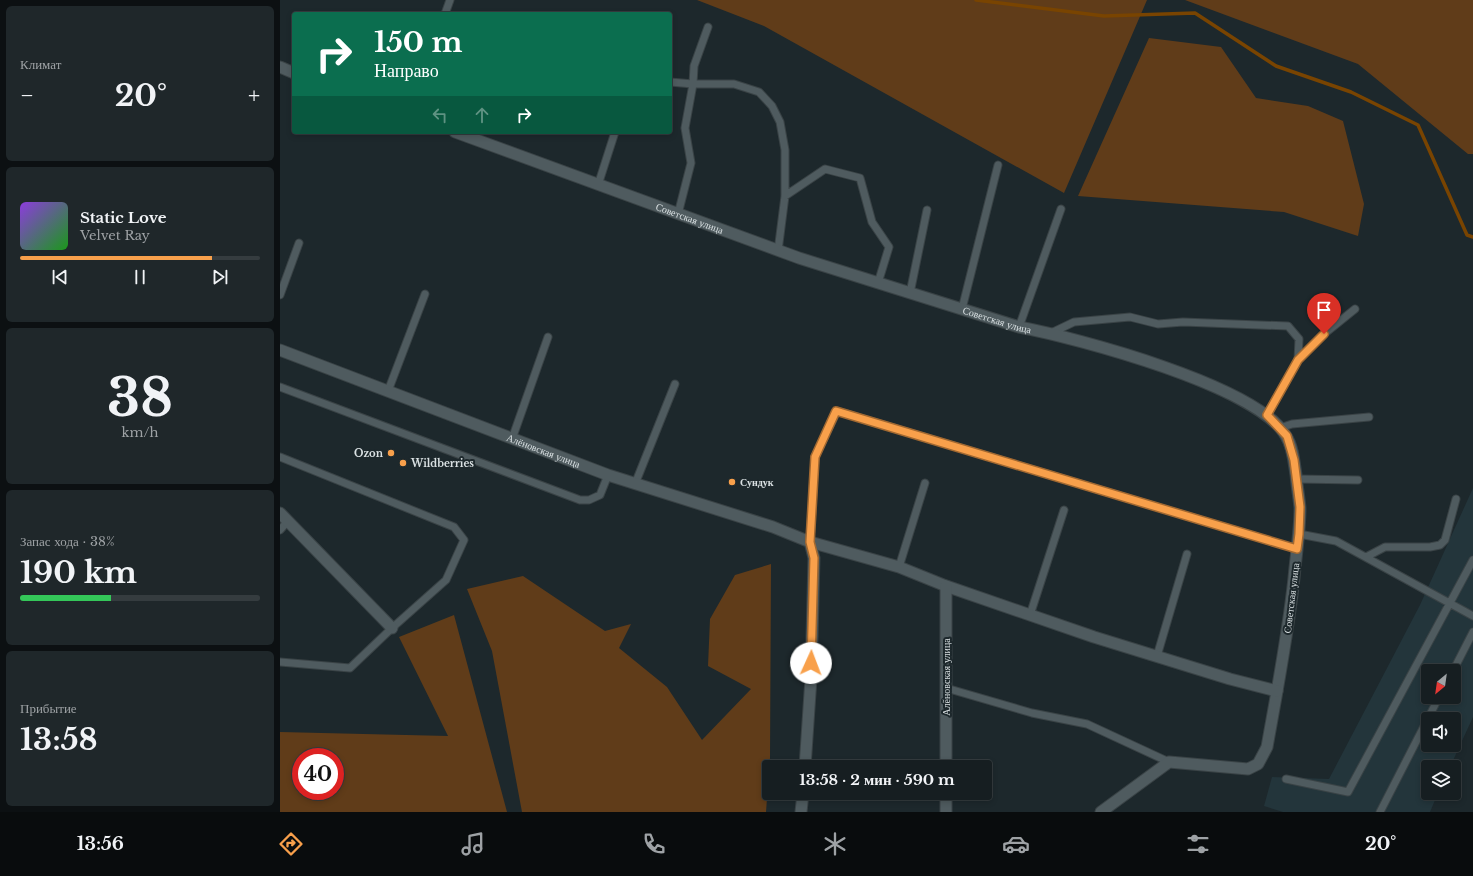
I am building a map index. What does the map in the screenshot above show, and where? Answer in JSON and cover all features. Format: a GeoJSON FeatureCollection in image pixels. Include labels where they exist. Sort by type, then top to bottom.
{"type":"FeatureCollection","features":[{"type":"Feature","properties":{"kind":"street"},"geometry":{"type":"LineString","coordinates":[[280,67],[292,72]]}},
{"type":"Feature","properties":{"kind":"street","name":"Советская улица"},"geometry":{"type":"LineString","coordinates":[[460,134],[778,251],[1019,327],[1051,333],[1154,363],[1220,389],[1267,415],[1287,436],[1294,460],[1300,507],[1299,534],[1290,614],[1277,692]]}},
{"type":"Feature","properties":{"kind":"street","name":"Алёновская улица"},"geometry":{"type":"LineString","coordinates":[[280,350],[608,475],[773,527],[810,542],[899,568],[946,586],[1094,637],[1277,692]]}},
{"type":"Feature","properties":{"kind":"street"},"geometry":{"type":"LineString","coordinates":[[280,513],[392,628]]}},
{"type":"Feature","properties":{"kind":"street"},"geometry":{"type":"LineString","coordinates":[[805,760],[811,678],[814,558],[810,542]]}},
{"type":"Feature","properties":{"kind":"street","name":"Алёновская улица"},"geometry":{"type":"LineString","coordinates":[[946,586],[946,760]]}},
{"type":"Feature","properties":{"kind":"street"},"geometry":{"type":"LineString","coordinates":[[1101,812],[1169,762],[1248,769],[1258,764],[1267,747],[1277,692]]}},
{"type":"Feature","properties":{"kind":"street"},"geometry":{"type":"LineString","coordinates":[[801,812],[802,800]]}},
{"type":"Feature","properties":{"kind":"street"},"geometry":{"type":"LineString","coordinates":[[946,800],[946,812]]}},
{"type":"Feature","properties":{"kind":"lane"},"geometry":{"type":"LineString","coordinates":[[446,12],[450,0]]}},
{"type":"Feature","properties":{"kind":"lane"},"geometry":{"type":"LineString","coordinates":[[678,214],[691,164],[685,128],[693,84],[694,66],[708,27]]}},
{"type":"Feature","properties":{"kind":"lane"},"geometry":{"type":"LineString","coordinates":[[672,82],[693,84],[734,84],[758,92],[772,106],[780,122],[785,150],[785,196],[778,251]]}},
{"type":"Feature","properties":{"kind":"lane"},"geometry":{"type":"LineString","coordinates":[[598,185],[614,134]]}},
{"type":"Feature","properties":{"kind":"lane"},"geometry":{"type":"LineString","coordinates":[[962,309],[998,165]]}},
{"type":"Feature","properties":{"kind":"lane"},"geometry":{"type":"LineString","coordinates":[[785,196],[825,169],[860,178],[872,222],[889,248],[878,283]]}},
{"type":"Feature","properties":{"kind":"lane"},"geometry":{"type":"LineString","coordinates":[[1019,327],[1061,209]]}},
{"type":"Feature","properties":{"kind":"lane"},"geometry":{"type":"LineString","coordinates":[[910,293],[927,210]]}},
{"type":"Feature","properties":{"kind":"lane"},"geometry":{"type":"LineString","coordinates":[[280,295],[299,243]]}},
{"type":"Feature","properties":{"kind":"lane"},"geometry":{"type":"LineString","coordinates":[[388,391],[424,294]]}},
{"type":"Feature","properties":{"kind":"lane"},"geometry":{"type":"LineString","coordinates":[[1267,415],[1298,360],[1324,334],[1355,309]]}},
{"type":"Feature","properties":{"kind":"lane"},"geometry":{"type":"LineString","coordinates":[[1051,333],[1074,322],[1130,317],[1158,324],[1183,322],[1288,326],[1299,338],[1298,360]]}},
{"type":"Feature","properties":{"kind":"lane"},"geometry":{"type":"LineString","coordinates":[[512,439],[548,337]]}},
{"type":"Feature","properties":{"kind":"lane"},"geometry":{"type":"LineString","coordinates":[[635,484],[674,384]]}},
{"type":"Feature","properties":{"kind":"lane"},"geometry":{"type":"LineString","coordinates":[[280,387],[580,500],[589,500],[600,495],[608,475]]}},
{"type":"Feature","properties":{"kind":"lane"},"geometry":{"type":"LineString","coordinates":[[810,542],[815,457],[836,411],[1297,549]]}},
{"type":"Feature","properties":{"kind":"lane"},"geometry":{"type":"LineString","coordinates":[[1280,428],[1292,424],[1368,417]]}},
{"type":"Feature","properties":{"kind":"lane"},"geometry":{"type":"LineString","coordinates":[[280,457],[454,527],[464,540],[446,580],[350,668],[280,662]]}},
{"type":"Feature","properties":{"kind":"lane"},"geometry":{"type":"LineString","coordinates":[[1296,479],[1358,480]]}},
{"type":"Feature","properties":{"kind":"lane"},"geometry":{"type":"LineString","coordinates":[[899,568],[925,484]]}},
{"type":"Feature","properties":{"kind":"lane"},"geometry":{"type":"LineString","coordinates":[[1366,557],[1384,547],[1430,547],[1440,545],[1445,540],[1456,499]]}},
{"type":"Feature","properties":{"kind":"lane"},"geometry":{"type":"LineString","coordinates":[[1030,615],[1064,510]]}},
{"type":"Feature","properties":{"kind":"lane"},"geometry":{"type":"LineString","coordinates":[[280,530],[288,521]]}},
{"type":"Feature","properties":{"kind":"lane"},"geometry":{"type":"LineString","coordinates":[[1299,534],[1336,541],[1473,616]]}},
{"type":"Feature","properties":{"kind":"lane"},"geometry":{"type":"LineString","coordinates":[[1157,656],[1187,554]]}},
{"type":"Feature","properties":{"kind":"lane"},"geometry":{"type":"LineString","coordinates":[[1286,779],[1348,792],[1473,560]]}},
{"type":"Feature","properties":{"kind":"lane"},"geometry":{"type":"LineString","coordinates":[[1457,664],[1473,632]]}},
{"type":"Feature","properties":{"kind":"lane"},"geometry":{"type":"LineString","coordinates":[[946,688],[1032,714],[1087,724],[1169,762]]}},
{"type":"Feature","properties":{"kind":"lane"},"geometry":{"type":"LineString","coordinates":[[1380,812],[1435,704]]}},
{"type":"Feature","properties":{"kind":"shaded area"},"geometry":{"type":"Polygon","coordinates":[[[697,0],[1147,0],[1064,193],[764,26],[697,0]]]}},
{"type":"Feature","properties":{"kind":"shaded area"},"geometry":{"type":"Polygon","coordinates":[[[1185,0],[1473,0],[1473,154],[1468,154],[1358,64],[1185,0]]]}},
{"type":"Feature","properties":{"kind":"shaded area"},"geometry":{"type":"Polygon","coordinates":[[[1149,38],[1221,47],[1256,98],[1308,106],[1343,121],[1364,204],[1358,236],[1284,212],[1078,196],[1149,38]]]}},
{"type":"Feature","properties":{"kind":"shaded area"},"geometry":{"type":"Polygon","coordinates":[[[1473,488],[1473,717],[1461,743],[1461,712],[1421,712],[1421,752],[1457,752],[1453,760],[1421,760],[1421,800],[1435,800],[1430,812],[1283,812],[1264,806],[1272,777],[1329,779],[1420,605],[1473,488]]]}},
{"type":"Feature","properties":{"kind":"shaded area"},"geometry":{"type":"Polygon","coordinates":[[[771,564],[770,758],[770,760],[762,760],[762,800],[767,800],[766,812],[522,812],[492,651],[467,589],[523,576],[605,631],[631,624],[619,648],[667,687],[702,740],[751,689],[708,666],[710,619],[735,575],[771,564]]]}},
{"type":"Feature","properties":{"kind":"shaded area"},"geometry":{"type":"Polygon","coordinates":[[[454,615],[507,812],[280,812],[280,732],[448,736],[399,637],[454,615]]]}},
{"type":"Feature","properties":{"kind":"waterway"},"geometry":{"type":"LineString","coordinates":[[976,0],[1104,16],[1195,13],[1276,66],[1351,92],[1418,125],[1467,235],[1473,237]]}},
{"type":"Feature","properties":{"kind":"place","name":"Ozon"},"geometry":{"type":"Point","coordinates":[391,453]}},
{"type":"Feature","properties":{"kind":"place","name":"Wildberries"},"geometry":{"type":"Point","coordinates":[403,463]}},
{"type":"Feature","properties":{"kind":"place","name":"Сундук"},"geometry":{"type":"Point","coordinates":[732,482]}},
{"type":"Feature","properties":{"kind":"route"},"geometry":{"type":"LineString","coordinates":[[811,663],[814,558],[810,542],[815,457],[836,411],[1297,549],[1300,507],[1294,460],[1287,436],[1267,415],[1298,360],[1324,334]]}}]}
